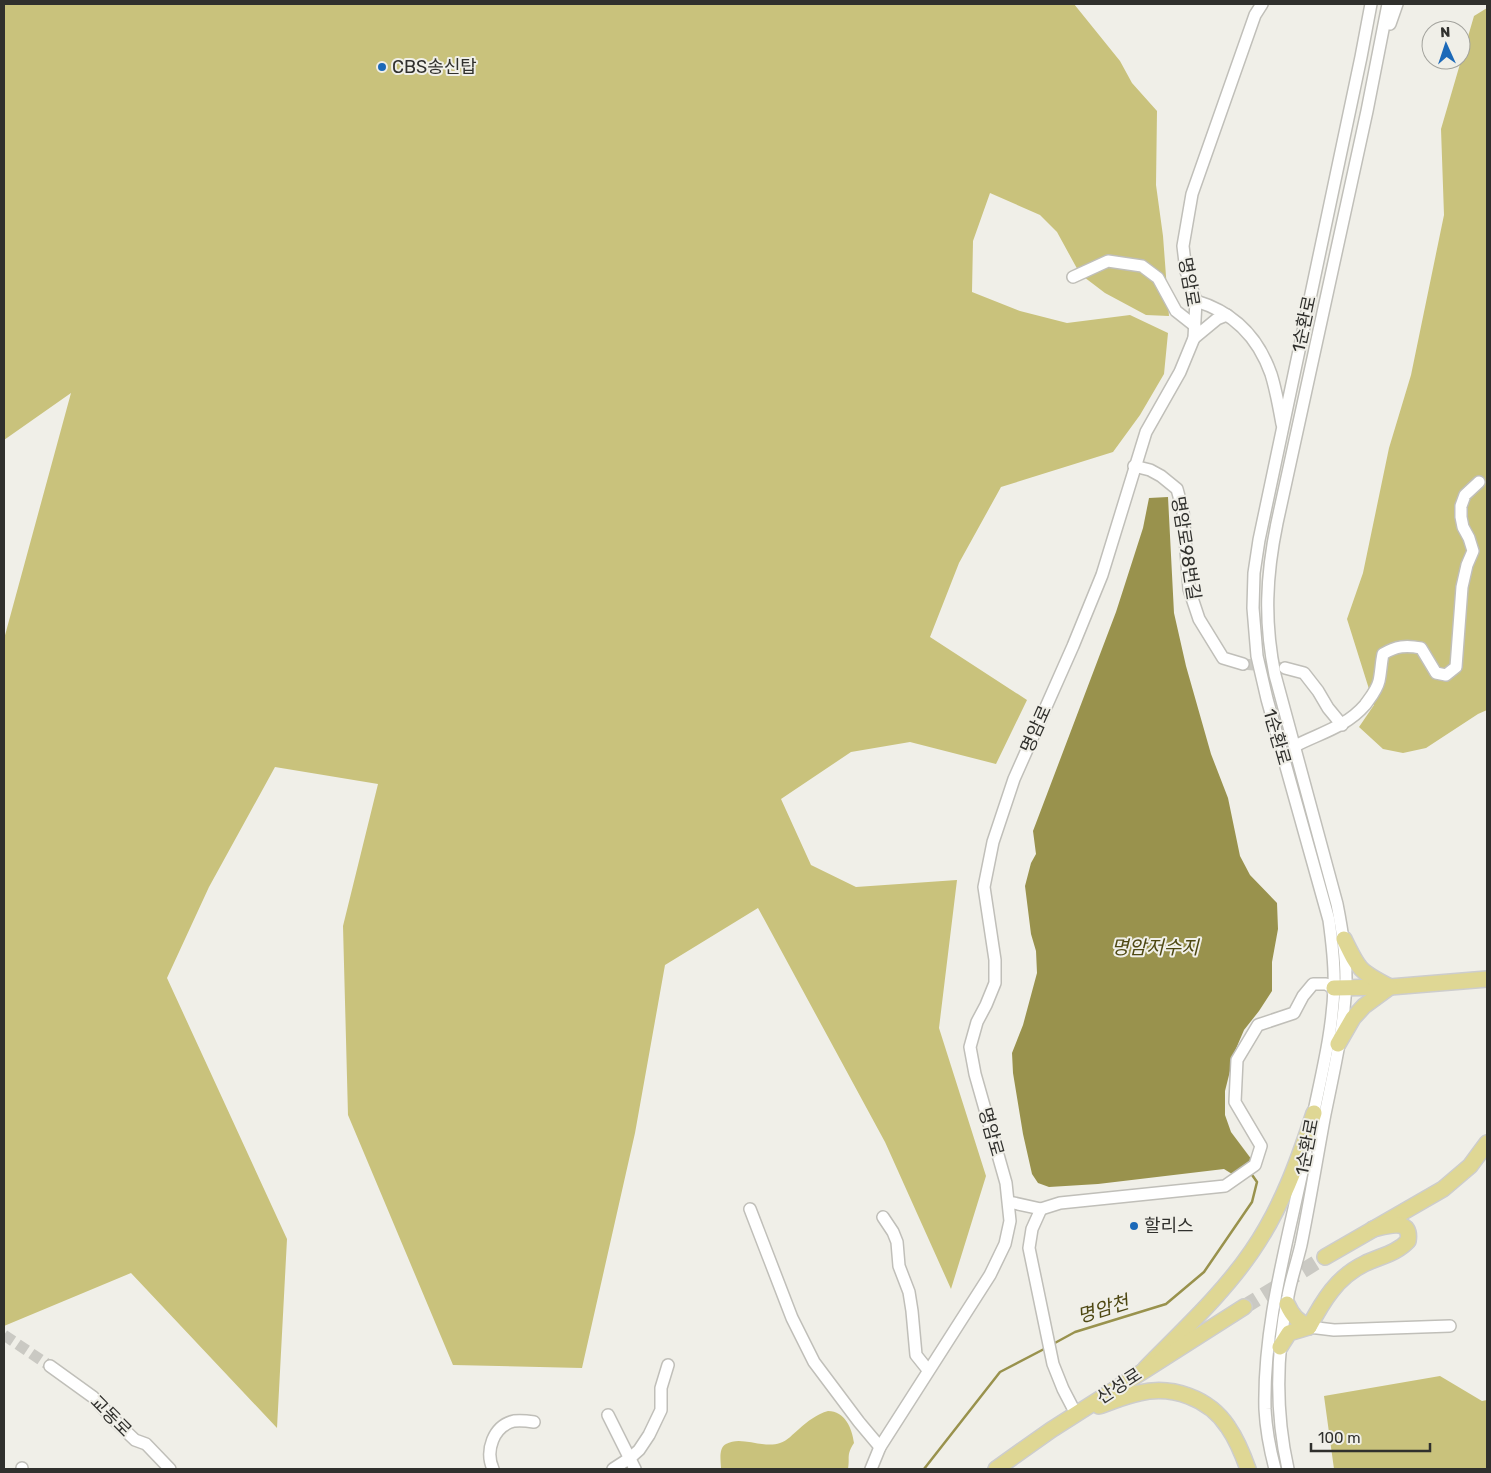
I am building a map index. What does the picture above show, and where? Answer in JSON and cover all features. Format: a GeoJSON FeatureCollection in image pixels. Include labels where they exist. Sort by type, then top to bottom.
{"type":"FeatureCollection","features":[{"type":"Feature","properties":{"kind":"main road"},"geometry":{"type":"LineString","coordinates":[[1344,939],[1357,965],[1365,974],[1390,987]]}},
{"type":"Feature","properties":{"kind":"main road"},"geometry":{"type":"LineString","coordinates":[[1340,988],[1390,987],[1485,980]]}},
{"type":"Feature","properties":{"kind":"main road"},"geometry":{"type":"LineString","coordinates":[[1338,1044],[1352,1018],[1364,1006],[1390,987]]}},
{"type":"Feature","properties":{"kind":"main road"},"geometry":{"type":"LineString","coordinates":[[1145,1369],[1207,1306],[1253,1250],[1282,1200],[1297,1166],[1314,1113]]}},
{"type":"Feature","properties":{"kind":"main road"},"geometry":{"type":"LineString","coordinates":[[1325,1257],[1426,1199],[1460,1177],[1487,1143]]}},
{"type":"Feature","properties":{"kind":"main road"},"geometry":{"type":"LineString","coordinates":[[1280,1347],[1289,1333],[1309,1326],[1323,1301],[1347,1275],[1363,1264],[1394,1252],[1408,1241],[1410,1234],[1403,1225],[1397,1224],[1373,1228]]}},
{"type":"Feature","properties":{"kind":"main road"},"geometry":{"type":"LineString","coordinates":[[1286,1304],[1298,1321],[1309,1326]]}},
{"type":"Feature","properties":{"kind":"main road","name":"산성로"},"geometry":{"type":"LineString","coordinates":[[996,1469],[1076,1414],[1244,1307]]}},
{"type":"Feature","properties":{"kind":"main road"},"geometry":{"type":"LineString","coordinates":[[1076,1414],[1139,1392],[1175,1392],[1194,1398],[1214,1410],[1228,1426],[1241,1450],[1248,1469]]}},
{"type":"Feature","properties":{"kind":"street","name":"명암로"},"geometry":{"type":"LineString","coordinates":[[871,1469],[880,1447],[990,1275],[1005,1244],[1010,1222],[1006,1183],[975,1074],[970,1047],[977,1022],[995,983],[995,960],[984,887],[993,842],[1014,779],[1073,646],[1102,574],[1146,432],[1180,372],[1194,338],[1196,301],[1186,271],[1183,246],[1192,194],[1255,15],[1262,4]]}},
{"type":"Feature","properties":{"kind":"street","name":"1순환로"},"geometry":{"type":"LineString","coordinates":[[1275,1469],[1265,1411],[1267,1346],[1274,1304],[1340,988],[1334,962],[1329,920],[1267,699],[1257,656],[1253,608],[1256,557],[1371,4]]}},
{"type":"Feature","properties":{"kind":"street","name":"1순환로"},"geometry":{"type":"LineString","coordinates":[[1288,1469],[1278,1412],[1277,1371],[1286,1304],[1301,1244],[1338,1044],[1344,939],[1335,896],[1275,675],[1269,647],[1267,588],[1270,558],[1375,73],[1388,4]]}},
{"type":"Feature","properties":{"kind":"street"},"geometry":{"type":"LineString","coordinates":[[1375,73],[1397,4]]}},
{"type":"Feature","properties":{"kind":"street"},"geometry":{"type":"LineString","coordinates":[[1073,276],[1108,260],[1142,266],[1158,278],[1176,311],[1195,326]]}},
{"type":"Feature","properties":{"kind":"street"},"geometry":{"type":"LineString","coordinates":[[1196,301],[1212,306],[1227,315],[1254,339],[1271,374],[1283,427]]}},
{"type":"Feature","properties":{"kind":"street"},"geometry":{"type":"LineString","coordinates":[[1194,338],[1217,318],[1227,315]]}},
{"type":"Feature","properties":{"kind":"street","name":"명암로98번길"},"geometry":{"type":"LineString","coordinates":[[1134,466],[1150,470],[1162,476],[1177,488],[1183,511],[1189,589],[1199,619],[1223,658],[1243,664]]}},
{"type":"Feature","properties":{"kind":"street"},"geometry":{"type":"LineString","coordinates":[[1295,746],[1342,725],[1357,714],[1371,698],[1379,682],[1383,654],[1392,648],[1402,646],[1421,648],[1436,673],[1446,675],[1456,667],[1462,586],[1472,551],[1469,538],[1463,527],[1461,506],[1465,495],[1479,482]]}},
{"type":"Feature","properties":{"kind":"street"},"geometry":{"type":"LineString","coordinates":[[1285,668],[1304,674],[1342,725]]}},
{"type":"Feature","properties":{"kind":"street"},"geometry":{"type":"LineString","coordinates":[[1009,1202],[1041,1209],[1060,1203],[1225,1186],[1255,1165],[1261,1146],[1235,1102],[1237,1060],[1258,1026],[1294,1013],[1303,996],[1313,984],[1326,984],[1340,988]]}},
{"type":"Feature","properties":{"kind":"street"},"geometry":{"type":"LineString","coordinates":[[750,1209],[792,1318],[814,1362],[880,1447]]}},
{"type":"Feature","properties":{"kind":"street"},"geometry":{"type":"LineString","coordinates":[[1041,1209],[1032,1229],[1029,1248],[1042,1317],[1054,1364],[1062,1389],[1076,1414]]}},
{"type":"Feature","properties":{"kind":"street"},"geometry":{"type":"LineString","coordinates":[[883,1217],[898,1242],[899,1266],[909,1292],[916,1355],[928,1370]]}},
{"type":"Feature","properties":{"kind":"street"},"geometry":{"type":"LineString","coordinates":[[1309,1326],[1334,1330],[1450,1326]]}},
{"type":"Feature","properties":{"kind":"street"},"geometry":{"type":"LineString","coordinates":[[613,1469],[639,1450],[649,1435],[661,1410],[661,1388],[668,1365]]}},
{"type":"Feature","properties":{"kind":"street","name":"교동로"},"geometry":{"type":"LineString","coordinates":[[50,1366],[93,1396],[135,1440],[146,1444],[170,1469]]}},
{"type":"Feature","properties":{"kind":"street"},"geometry":{"type":"LineString","coordinates":[[608,1415],[635,1469]]}},
{"type":"Feature","properties":{"kind":"street"},"geometry":{"type":"LineString","coordinates":[[493,1469],[489,1447],[498,1430],[513,1422],[534,1422]]}},
{"type":"Feature","properties":{"kind":"shaded area"},"geometry":{"type":"Polygon","coordinates":[[[4,4],[1074,4],[1120,61],[1132,83],[1157,111],[1156,185],[1163,236],[1169,316],[1146,315],[1105,293],[1080,274],[1057,232],[1040,215],[990,193],[973,241],[972,292],[1020,311],[1067,323],[1130,315],[1168,333],[1164,374],[1140,415],[1113,452],[1001,487],[959,563],[930,637],[1027,700],[996,764],[910,742],[851,752],[781,799],[811,865],[856,887],[957,880],[939,1028],[986,1176],[951,1289],[885,1142],[758,908],[665,965],[635,1133],[582,1368],[453,1365],[348,1115],[343,926],[378,784],[275,767],[209,887],[167,978],[287,1239],[277,1428],[131,1273],[4,1326],[4,639],[71,393],[4,440],[4,4]]]}},
{"type":"Feature","properties":{"kind":"shaded area"},"geometry":{"type":"Polygon","coordinates":[[[1487,8],[1487,710],[1426,748],[1403,753],[1383,749],[1359,727],[1374,705],[1347,619],[1363,573],[1389,448],[1411,375],[1444,215],[1441,129],[1458,70],[1471,70],[1471,26],[1474,16],[1487,8]]]}},
{"type":"Feature","properties":{"kind":"shaded area"},"geometry":{"type":"Polygon","coordinates":[[[1440,1376],[1482,1401],[1487,1400],[1487,1469],[1334,1469],[1324,1396],[1440,1376]]]}},
{"type":"Feature","properties":{"kind":"shaded area"},"geometry":{"type":"Polygon","coordinates":[[[828,1411],[839,1414],[847,1421],[849,1426],[854,1443],[849,1453],[848,1469],[721,1469],[721,1452],[726,1444],[738,1441],[766,1444],[780,1443],[788,1439],[813,1418],[828,1411]]]}},
{"type":"Feature","properties":{"kind":"water","name":"명암저수지"},"geometry":{"type":"Polygon","coordinates":[[[1168,497],[1174,613],[1186,666],[1211,754],[1228,798],[1240,856],[1250,875],[1277,903],[1278,929],[1272,962],[1272,991],[1244,1030],[1235,1051],[1225,1091],[1225,1115],[1231,1132],[1252,1160],[1232,1174],[1224,1169],[1098,1184],[1049,1187],[1038,1183],[1032,1174],[1023,1134],[1013,1073],[1012,1053],[1023,1025],[1037,973],[1036,951],[1031,934],[1025,886],[1031,863],[1036,854],[1033,831],[1116,612],[1143,528],[1149,498],[1168,497]]]}},
{"type":"Feature","properties":{"kind":"waterway","name":"명암천"},"geometry":{"type":"LineString","coordinates":[[1053,1344],[1075,1332],[1166,1304],[1204,1272],[1252,1202],[1257,1182],[1250,1172]]}},
{"type":"Feature","properties":{"kind":"waterway","name":"명암천"},"geometry":{"type":"LineString","coordinates":[[924,1469],[1000,1372],[1046,1348]]}},
{"type":"Feature","properties":{"kind":"tunnel"},"geometry":{"type":"LineString","coordinates":[[1243,664],[1283,668]]}},
{"type":"Feature","properties":{"kind":"tunnel"},"geometry":{"type":"LineString","coordinates":[[1244,1307],[1325,1257]]}},
{"type":"Feature","properties":{"kind":"tunnel"},"geometry":{"type":"LineString","coordinates":[[4,1335],[50,1366]]}},
{"type":"Feature","properties":{"kind":"place","name":"CBS송신탑"},"geometry":{"type":"Point","coordinates":[382,67]}},
{"type":"Feature","properties":{"kind":"place","name":"할리스"},"geometry":{"type":"Point","coordinates":[1134,1226]}}]}
